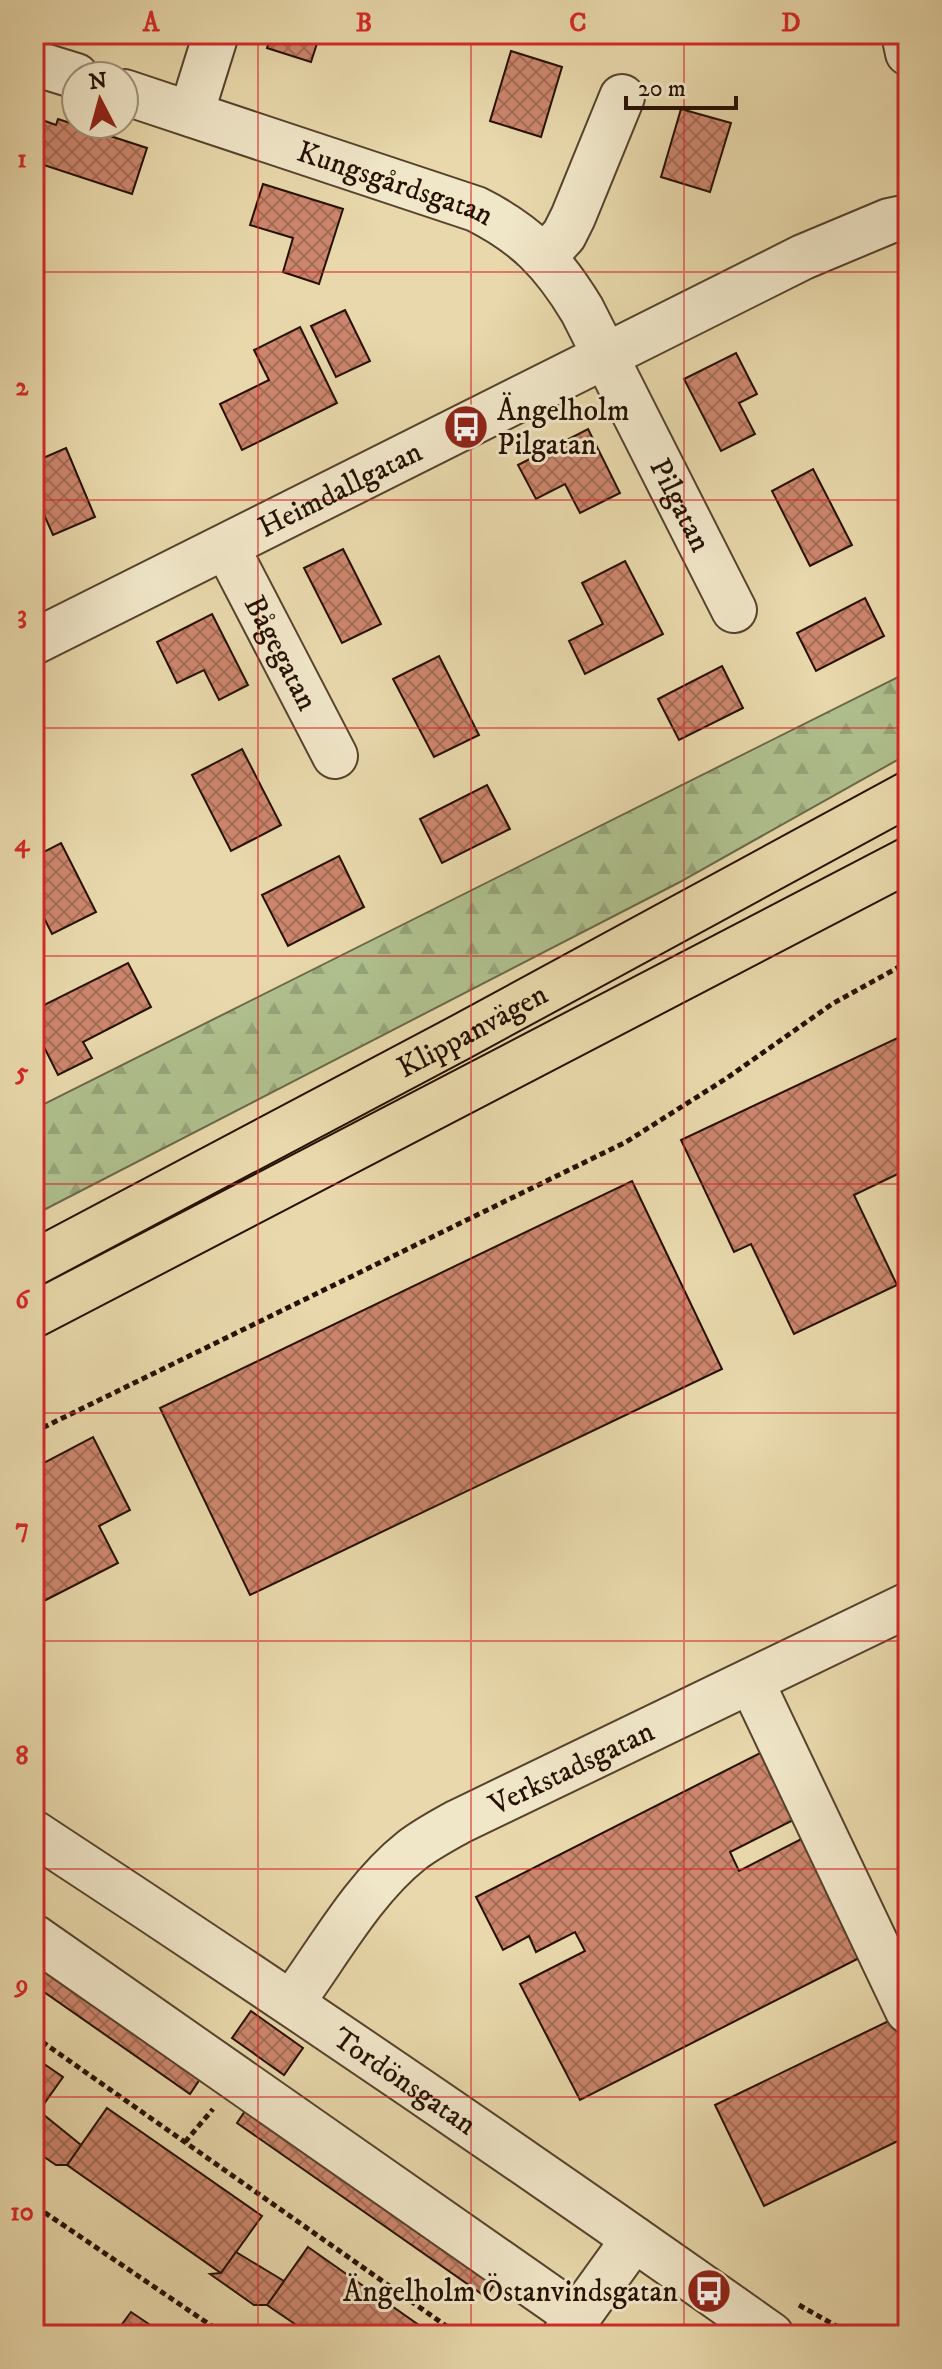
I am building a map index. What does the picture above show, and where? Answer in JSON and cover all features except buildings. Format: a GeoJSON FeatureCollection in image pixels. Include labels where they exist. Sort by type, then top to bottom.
{"type":"FeatureCollection","features":[{"type":"Feature","properties":{"kind":"main road","name":"Klippanvägen"},"geometry":{"type":"LineString","coordinates":[[34,1263],[457,1039],[908,794]]}},
{"type":"Feature","properties":{"kind":"main road","name":"Klippanvägen"},"geometry":{"type":"LineString","coordinates":[[34,1315],[908,860]]}},
{"type":"Feature","properties":{"kind":"street"},"geometry":{"type":"LineString","coordinates":[[191,114],[216,34]]}},
{"type":"Feature","properties":{"kind":"street"},"geometry":{"type":"LineString","coordinates":[[904,34],[908,53]]}},
{"type":"Feature","properties":{"kind":"street"},"geometry":{"type":"LineString","coordinates":[[34,63],[60,71]]}},
{"type":"Feature","properties":{"kind":"street","name":"Kungsgårdsgatan"},"geometry":{"type":"LineString","coordinates":[[140,97],[476,209],[506,224],[544,257],[567,285],[606,357]]}},
{"type":"Feature","properties":{"kind":"street"},"geometry":{"type":"LineString","coordinates":[[544,257],[564,235],[573,217],[622,97]]}},
{"type":"Feature","properties":{"kind":"street","name":"Heimdallgatan"},"geometry":{"type":"LineString","coordinates":[[34,642],[803,257],[889,221],[908,217]]}},
{"type":"Feature","properties":{"kind":"street","name":"Pilgatan"},"geometry":{"type":"LineString","coordinates":[[606,357],[734,610]]}},
{"type":"Feature","properties":{"kind":"street","name":"Bågegatan"},"geometry":{"type":"LineString","coordinates":[[227,548],[335,756]]}},
{"type":"Feature","properties":{"kind":"street","name":"Verkstadsgatan"},"geometry":{"type":"LineString","coordinates":[[292,2002],[376,1886],[426,1841],[458,1822],[908,1605]]}},
{"type":"Feature","properties":{"kind":"street"},"geometry":{"type":"LineString","coordinates":[[751,1681],[908,2011]]}},
{"type":"Feature","properties":{"kind":"street","name":"Tordönsgatan"},"geometry":{"type":"LineString","coordinates":[[34,1833],[292,2002],[771,2335]]}},
{"type":"Feature","properties":{"kind":"street"},"geometry":{"type":"LineString","coordinates":[[34,1937],[571,2326],[634,2239]]}},
{"type":"Feature","properties":{"kind":"path"},"geometry":{"type":"LineString","coordinates":[[34,1432],[626,1142],[727,1078],[832,1004],[908,962]]}},
{"type":"Feature","properties":{"kind":"path"},"geometry":{"type":"LineString","coordinates":[[34,2036],[459,2335]]}},
{"type":"Feature","properties":{"kind":"path"},"geometry":{"type":"LineString","coordinates":[[34,2196],[41,2210],[225,2335]]}},
{"type":"Feature","properties":{"kind":"green space"},"geometry":{"type":"Polygon","coordinates":[[[908,672],[908,754],[678,883],[34,1215],[34,1109],[908,672]]]}},
{"type":"Feature","properties":{"kind":"place","name":"Ängelholm Pilgatan"},"geometry":{"type":"Point","coordinates":[466,427]}},
{"type":"Feature","properties":{"kind":"place","name":"Ängelholm Östanvindsgatan"},"geometry":{"type":"Point","coordinates":[709,2291]}}]}
